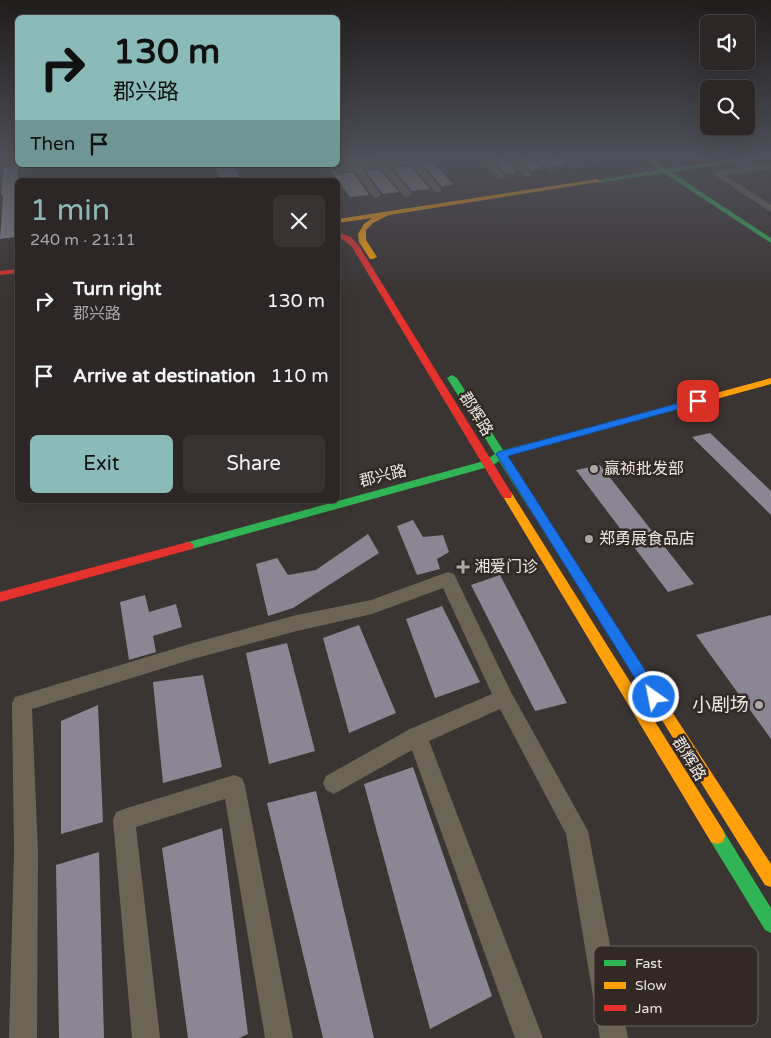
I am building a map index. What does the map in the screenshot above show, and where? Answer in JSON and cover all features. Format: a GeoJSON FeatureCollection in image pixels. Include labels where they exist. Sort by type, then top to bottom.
{"type":"FeatureCollection","features":[{"type":"Feature","properties":{"kind":"main road"},"geometry":{"type":"LineString","coordinates":[[340,210],[368,205]]}},
{"type":"Feature","properties":{"kind":"main road"},"geometry":{"type":"LineString","coordinates":[[340,221],[425,205]]}},
{"type":"Feature","properties":{"kind":"main road"},"geometry":{"type":"LineString","coordinates":[[721,205],[771,241]]}},
{"type":"Feature","properties":{"kind":"main road"},"geometry":{"type":"LineString","coordinates":[[733,205],[771,231]]}},
{"type":"Feature","properties":{"kind":"main road"},"geometry":{"type":"LineString","coordinates":[[391,212],[368,223],[362,232],[362,240],[429,345]]}},
{"type":"Feature","properties":{"kind":"main road","name":"郡辉路"},"geometry":{"type":"LineString","coordinates":[[340,235],[348,239],[355,246],[477,453],[488,464],[771,924]]}},
{"type":"Feature","properties":{"kind":"main road"},"geometry":{"type":"LineString","coordinates":[[0,273],[15,271]]}},
{"type":"Feature","properties":{"kind":"main road","name":"郡辉路"},"geometry":{"type":"LineString","coordinates":[[446,369],[771,879]]}},
{"type":"Feature","properties":{"kind":"main road","name":"郡兴路"},"geometry":{"type":"LineString","coordinates":[[0,597],[488,464],[499,451],[771,374]]}},
{"type":"Feature","properties":{"kind":"main road","name":"郡兴路"},"geometry":{"type":"LineString","coordinates":[[477,453],[499,451],[771,381]]}},
{"type":"Feature","properties":{"kind":"street"},"geometry":{"type":"LineString","coordinates":[[22,1038],[26,852],[22,703],[193,651],[297,623],[372,607],[448,579],[504,698],[577,830],[598,946]]}},
{"type":"Feature","properties":{"kind":"street"},"geometry":{"type":"LineString","coordinates":[[334,783],[417,736],[504,698]]}},
{"type":"Feature","properties":{"kind":"street"},"geometry":{"type":"LineString","coordinates":[[417,736],[529,1038]]}},
{"type":"Feature","properties":{"kind":"street"},"geometry":{"type":"LineString","coordinates":[[146,1038],[124,820],[234,786],[280,1038]]}},
{"type":"Feature","properties":{"kind":"building"},"geometry":{"type":"Polygon","coordinates":[[[2,205],[15,205],[15,237],[0,239],[2,205]]]}},
{"type":"Feature","properties":{"kind":"building"},"geometry":{"type":"Polygon","coordinates":[[[710,433],[771,491],[771,515],[692,437],[710,433]]]}},
{"type":"Feature","properties":{"kind":"building"},"geometry":{"type":"Polygon","coordinates":[[[600,465],[694,584],[668,592],[576,470],[600,465]]]}},
{"type":"Feature","properties":{"kind":"building"},"geometry":{"type":"Polygon","coordinates":[[[413,520],[423,537],[443,535],[449,552],[437,559],[440,569],[417,575],[397,526],[413,520]]]}},
{"type":"Feature","properties":{"kind":"building"},"geometry":{"type":"Polygon","coordinates":[[[368,534],[379,553],[293,608],[268,616],[256,564],[277,558],[288,575],[316,570],[368,534]]]}},
{"type":"Feature","properties":{"kind":"building"},"geometry":{"type":"Polygon","coordinates":[[[500,575],[567,703],[535,711],[471,585],[500,575]]]}},
{"type":"Feature","properties":{"kind":"building"},"geometry":{"type":"Polygon","coordinates":[[[145,595],[149,612],[176,604],[182,627],[153,636],[156,652],[129,660],[120,602],[145,595]]]}},
{"type":"Feature","properties":{"kind":"building"},"geometry":{"type":"Polygon","coordinates":[[[442,606],[480,682],[435,698],[406,619],[442,606]]]}},
{"type":"Feature","properties":{"kind":"building","name":"小剧场"},"geometry":{"type":"Polygon","coordinates":[[[771,615],[771,739],[696,635],[771,615]]]}},
{"type":"Feature","properties":{"kind":"building"},"geometry":{"type":"Polygon","coordinates":[[[359,625],[396,713],[349,733],[323,638],[359,625]]]}},
{"type":"Feature","properties":{"kind":"building"},"geometry":{"type":"Polygon","coordinates":[[[287,643],[315,751],[269,764],[246,653],[287,643]]]}},
{"type":"Feature","properties":{"kind":"building"},"geometry":{"type":"Polygon","coordinates":[[[203,675],[222,767],[163,783],[153,682],[203,675]]]}},
{"type":"Feature","properties":{"kind":"building"},"geometry":{"type":"Polygon","coordinates":[[[98,705],[103,822],[61,834],[61,721],[98,705]]]}},
{"type":"Feature","properties":{"kind":"building"},"geometry":{"type":"Polygon","coordinates":[[[413,767],[492,996],[430,1029],[364,784],[413,767]]]}},
{"type":"Feature","properties":{"kind":"building"},"geometry":{"type":"Polygon","coordinates":[[[316,791],[374,1038],[323,1038],[267,803],[316,791]]]}},
{"type":"Feature","properties":{"kind":"building"},"geometry":{"type":"Polygon","coordinates":[[[222,828],[248,1034],[239,1038],[188,1038],[162,848],[222,828]]]}},
{"type":"Feature","properties":{"kind":"building"},"geometry":{"type":"Polygon","coordinates":[[[99,852],[104,1038],[59,1038],[56,865],[99,852]]]}},
{"type":"Feature","properties":{"kind":"traffic: fast"},"geometry":{"type":"LineString","coordinates":[[717,205],[771,241]]}},
{"type":"Feature","properties":{"kind":"traffic: fast"},"geometry":{"type":"LineString","coordinates":[[452,378],[579,578]]}},
{"type":"Feature","properties":{"kind":"traffic: fast"},"geometry":{"type":"LineString","coordinates":[[188,546],[488,464],[501,454],[576,434]]}},
{"type":"Feature","properties":{"kind":"traffic: fast"},"geometry":{"type":"LineString","coordinates":[[717,836],[771,924]]}},
{"type":"Feature","properties":{"kind":"traffic: slow"},"geometry":{"type":"LineString","coordinates":[[340,221],[439,205]]}},
{"type":"Feature","properties":{"kind":"traffic: slow"},"geometry":{"type":"LineString","coordinates":[[373,257],[362,240],[361,234],[366,225],[391,212]]}},
{"type":"Feature","properties":{"kind":"traffic: slow"},"geometry":{"type":"LineString","coordinates":[[576,434],[771,381]]}},
{"type":"Feature","properties":{"kind":"traffic: slow"},"geometry":{"type":"LineString","coordinates":[[507,495],[717,836]]}},
{"type":"Feature","properties":{"kind":"traffic: slow"},"geometry":{"type":"LineString","coordinates":[[579,578],[771,879]]}},
{"type":"Feature","properties":{"kind":"traffic: jam"},"geometry":{"type":"LineString","coordinates":[[340,235],[348,239],[355,246],[507,495]]}},
{"type":"Feature","properties":{"kind":"traffic: jam"},"geometry":{"type":"LineString","coordinates":[[0,273],[15,271]]}},
{"type":"Feature","properties":{"kind":"traffic: jam"},"geometry":{"type":"LineString","coordinates":[[0,597],[188,546]]}},
{"type":"Feature","properties":{"kind":"place","name":"赢祯批发部"},"geometry":{"type":"Point","coordinates":[594,469]}},
{"type":"Feature","properties":{"kind":"place","name":"郑勇展食品店"},"geometry":{"type":"Point","coordinates":[589,539]}},
{"type":"Feature","properties":{"kind":"place","name":"湘爱门诊"},"geometry":{"type":"Point","coordinates":[463,567]}},
{"type":"Feature","properties":{"kind":"place","name":"小剧场"},"geometry":{"type":"Point","coordinates":[759,705]}},
{"type":"Feature","properties":{"kind":"route"},"geometry":{"type":"LineString","coordinates":[[654,697],[501,454],[698,401]]}}]}
